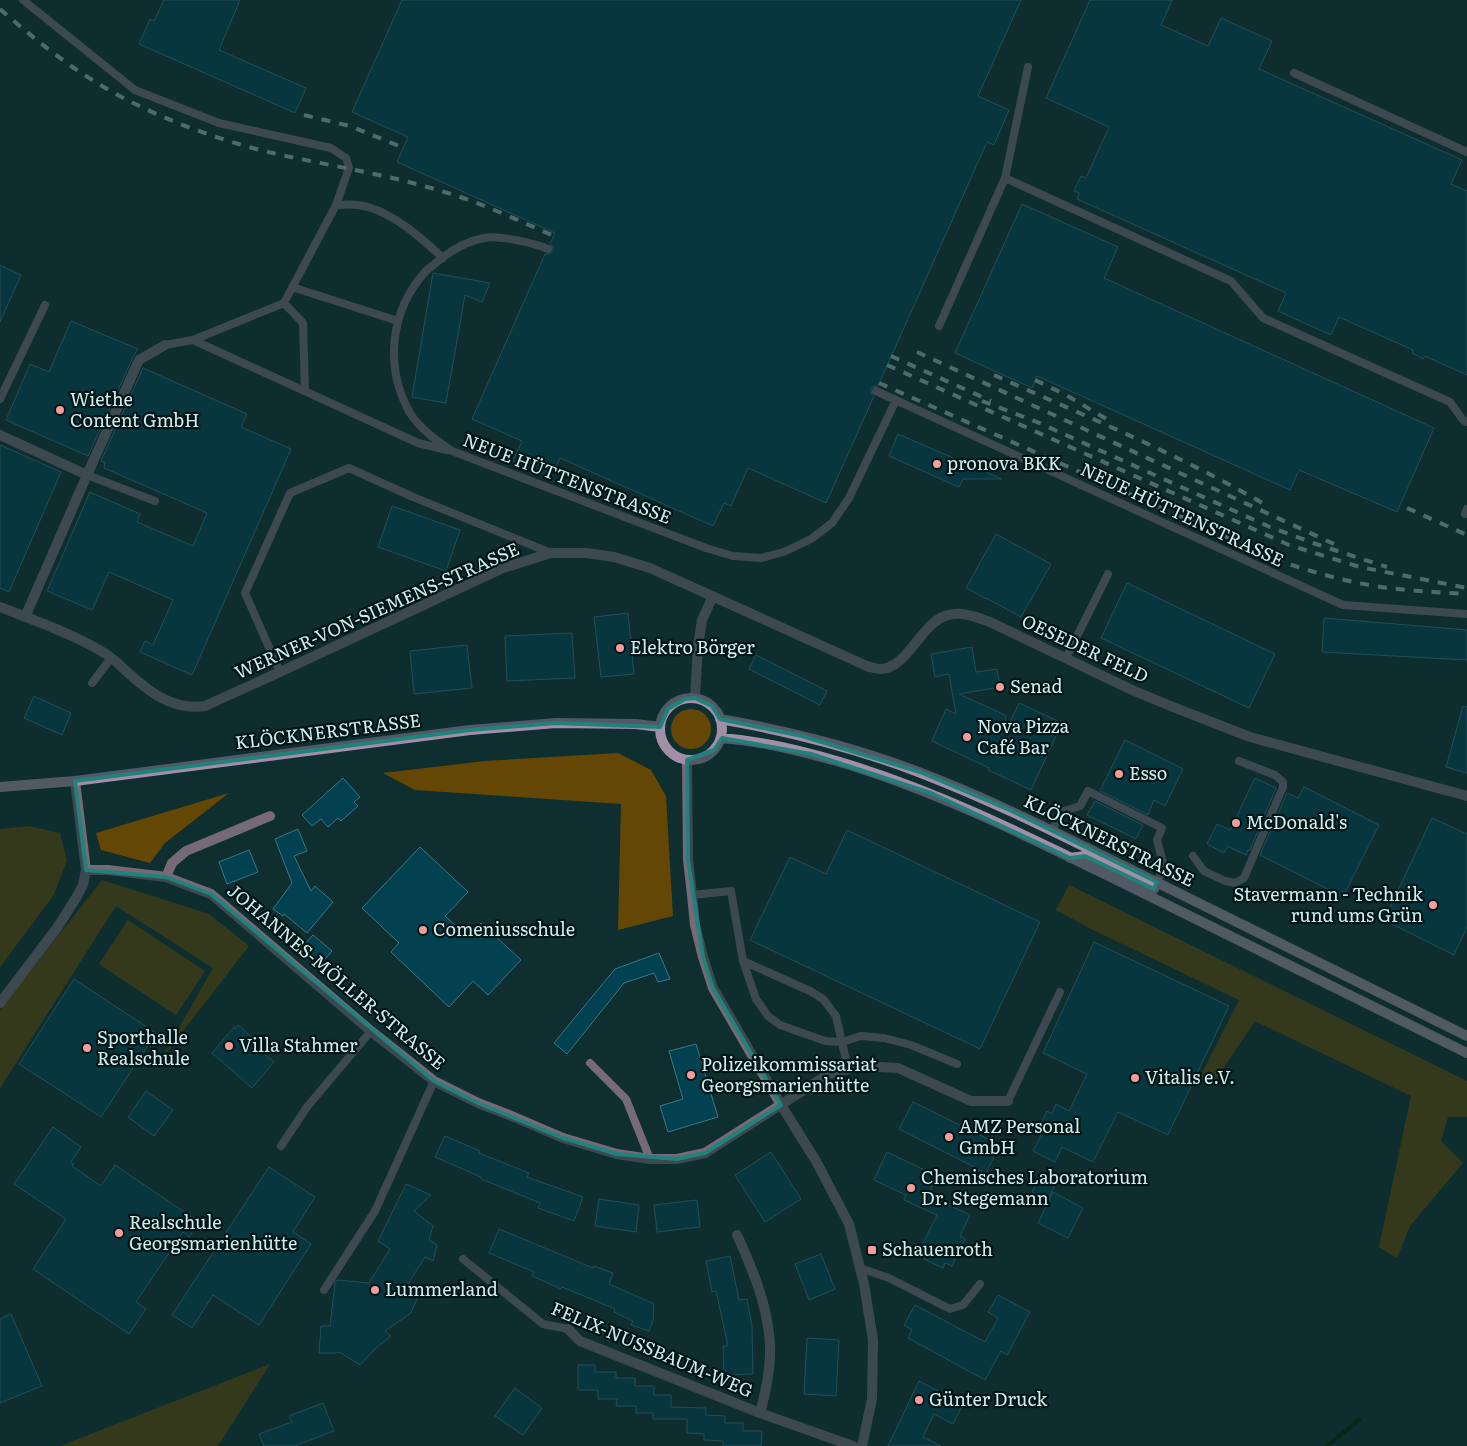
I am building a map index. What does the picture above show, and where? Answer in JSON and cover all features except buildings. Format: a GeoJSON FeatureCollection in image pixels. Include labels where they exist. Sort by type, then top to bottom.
{"type":"FeatureCollection","features":[{"type":"Feature","properties":{"kind":"main road"},"geometry":{"type":"LineString","coordinates":[[695,698],[704,701],[712,706],[720,719],[721,738],[714,750],[697,760],[687,760],[670,752],[661,736],[660,727],[668,709],[685,699],[695,698]]}},
{"type":"Feature","properties":{"kind":"main road","name":"KLÖCKNERSTRASSE"},"geometry":{"type":"LineString","coordinates":[[720,719],[802,736],[861,752],[929,776],[1052,831],[1467,1036]]}},
{"type":"Feature","properties":{"kind":"main road","name":"KLÖCKNERSTRASSE"},"geometry":{"type":"LineString","coordinates":[[0,788],[75,781],[470,730],[556,723],[636,724],[660,727]]}},
{"type":"Feature","properties":{"kind":"main road","name":"KLÖCKNERSTRASSE"},"geometry":{"type":"LineString","coordinates":[[721,738],[746,739],[811,754],[896,780],[969,809],[1467,1053]]}},
{"type":"Feature","properties":{"kind":"main road"},"geometry":{"type":"LineString","coordinates":[[1070,858],[1085,856],[1154,889],[1157,882]]}},
{"type":"Feature","properties":{"kind":"street"},"geometry":{"type":"LineString","coordinates":[[25,617],[139,360],[165,345]]}},
{"type":"Feature","properties":{"kind":"street"},"geometry":{"type":"LineString","coordinates":[[0,435],[87,475]]}},
{"type":"Feature","properties":{"kind":"street","name":"WERNER-VON-SIEMENS-STRASSE"},"geometry":{"type":"LineString","coordinates":[[0,606],[86,642],[103,651],[146,689],[181,706],[193,708],[205,706],[503,568],[551,553],[587,553],[614,557],[650,568],[714,596]]}},
{"type":"Feature","properties":{"kind":"street"},"geometry":{"type":"LineString","coordinates":[[695,698],[698,646],[702,620],[714,596]]}},
{"type":"Feature","properties":{"kind":"street","name":"OESEDER FELD"},"geometry":{"type":"LineString","coordinates":[[714,596],[869,667],[882,669],[892,666],[903,657],[935,621],[946,615],[972,615],[1132,690],[1250,737],[1467,796]]}},
{"type":"Feature","properties":{"kind":"street"},"geometry":{"type":"LineString","coordinates":[[687,760],[688,860],[696,925],[713,988],[816,1161],[849,1224],[860,1268],[873,1340],[872,1399],[862,1446]]}},
{"type":"Feature","properties":{"kind":"street"},"geometry":{"type":"LineString","coordinates":[[0,1003],[57,928],[83,885],[86,870],[75,781]]}},
{"type":"Feature","properties":{"kind":"street"},"geometry":{"type":"LineString","coordinates":[[166,877],[172,863],[186,851],[270,816]]}},
{"type":"Feature","properties":{"kind":"street","name":"JOHANNES-MÖLLER-STRASSE"},"geometry":{"type":"LineString","coordinates":[[86,870],[108,870],[166,877],[211,894],[372,1031],[434,1081],[478,1103],[563,1138],[617,1154],[650,1160],[677,1159],[705,1153],[829,1074],[861,1066],[898,1068],[971,1100],[1008,1101]]}},
{"type":"Feature","properties":{"kind":"street","name":"FELIX-NUSSBAUM-WEG"},"geometry":{"type":"LineString","coordinates":[[738,1235],[751,1265],[766,1310],[770,1346],[767,1386],[760,1413]]}},
{"type":"Feature","properties":{"kind":"street","name":"FELIX-NUSSBAUM-WEG"},"geometry":{"type":"LineString","coordinates":[[568,1329],[580,1341],[760,1413],[853,1446]]}},
{"type":"Feature","properties":{"kind":"lane"},"geometry":{"type":"LineString","coordinates":[[22,0],[135,90],[219,122],[331,148],[346,158],[349,168],[336,205],[284,303],[193,340],[165,345]]}},
{"type":"Feature","properties":{"kind":"lane"},"geometry":{"type":"LineString","coordinates":[[939,326],[1005,178],[1028,67]]}},
{"type":"Feature","properties":{"kind":"lane"},"geometry":{"type":"LineString","coordinates":[[1294,73],[1467,152]]}},
{"type":"Feature","properties":{"kind":"lane"},"geometry":{"type":"LineString","coordinates":[[1005,178],[1231,281],[1263,318],[1450,402],[1463,420],[1467,422]]}},
{"type":"Feature","properties":{"kind":"lane"},"geometry":{"type":"LineString","coordinates":[[336,205],[348,204],[368,207],[390,216],[421,238],[442,258]]}},
{"type":"Feature","properties":{"kind":"lane","name":"NEUE HÜTTENSTRASSE"},"geometry":{"type":"LineString","coordinates":[[548,249],[537,244],[486,237],[465,243],[449,252],[426,271],[411,291],[401,312],[394,341],[394,369],[400,392],[411,414],[428,434],[452,451],[706,548],[733,556],[761,558],[784,552],[811,539],[832,523],[849,498],[896,400]]}},
{"type":"Feature","properties":{"kind":"lane"},"geometry":{"type":"LineString","coordinates":[[292,287],[398,321]]}},
{"type":"Feature","properties":{"kind":"lane"},"geometry":{"type":"LineString","coordinates":[[284,303],[302,323],[305,391]]}},
{"type":"Feature","properties":{"kind":"lane"},"geometry":{"type":"LineString","coordinates":[[0,399],[45,305]]}},
{"type":"Feature","properties":{"kind":"lane"},"geometry":{"type":"LineString","coordinates":[[193,340],[418,443],[452,451]]}},
{"type":"Feature","properties":{"kind":"lane","name":"NEUE HÜTTENSTRASSE"},"geometry":{"type":"LineString","coordinates":[[876,391],[1343,605],[1467,614]]}},
{"type":"Feature","properties":{"kind":"lane"},"geometry":{"type":"LineString","coordinates":[[280,672],[245,593],[290,493],[349,468],[413,498],[551,553]]}},
{"type":"Feature","properties":{"kind":"lane"},"geometry":{"type":"LineString","coordinates":[[87,475],[155,501]]}},
{"type":"Feature","properties":{"kind":"lane"},"geometry":{"type":"LineString","coordinates":[[1066,658],[1108,574]]}},
{"type":"Feature","properties":{"kind":"lane"},"geometry":{"type":"LineString","coordinates":[[92,683],[111,658]]}},
{"type":"Feature","properties":{"kind":"lane"},"geometry":{"type":"LineString","coordinates":[[1193,856],[1204,871],[1225,881],[1235,883],[1244,878],[1283,787],[1283,782],[1275,775],[1239,761]]}},
{"type":"Feature","properties":{"kind":"lane"},"geometry":{"type":"LineString","coordinates":[[1052,831],[1061,812],[1080,806],[1088,791],[1162,828],[1157,840],[1164,868],[1157,882]]}},
{"type":"Feature","properties":{"kind":"lane"},"geometry":{"type":"LineString","coordinates":[[692,895],[730,891],[743,961],[756,1000],[768,1016],[780,1025],[824,1041],[842,1042],[861,1036],[884,1038],[911,1045],[957,1064]]}},
{"type":"Feature","properties":{"kind":"lane"},"geometry":{"type":"LineString","coordinates":[[743,961],[810,990],[823,999],[836,1016],[848,1069]]}},
{"type":"Feature","properties":{"kind":"lane"},"geometry":{"type":"LineString","coordinates":[[1008,1101],[1060,992]]}},
{"type":"Feature","properties":{"kind":"lane"},"geometry":{"type":"LineString","coordinates":[[281,1146],[307,1107],[372,1031]]}},
{"type":"Feature","properties":{"kind":"lane"},"geometry":{"type":"LineString","coordinates":[[590,1063],[626,1099],[650,1160]]}},
{"type":"Feature","properties":{"kind":"lane"},"geometry":{"type":"LineString","coordinates":[[324,1290],[375,1211],[434,1081]]}},
{"type":"Feature","properties":{"kind":"lane","name":"FELIX-NUSSBAUM-WEG"},"geometry":{"type":"LineString","coordinates":[[462,1259],[543,1324],[568,1329]]}},
{"type":"Feature","properties":{"kind":"lane"},"geometry":{"type":"LineString","coordinates":[[860,1268],[889,1278],[950,1309],[963,1306],[980,1284]]}},
{"type":"Feature","properties":{"kind":"highlighted area"},"geometry":{"type":"Polygon","coordinates":[[[695,698],[712,706],[720,719],[802,736],[920,772],[1012,811],[1157,882],[1154,889],[1085,856],[1070,858],[931,793],[811,754],[722,738],[714,750],[687,760],[688,860],[703,957],[713,988],[781,1105],[705,1153],[677,1159],[617,1154],[563,1138],[478,1103],[434,1081],[211,894],[166,877],[86,870],[75,781],[470,730],[556,723],[660,727],[668,709],[685,699],[695,698]]]}},
{"type":"Feature","properties":{"kind":"shaded area"},"geometry":{"type":"Polygon","coordinates":[[[695,709],[702,712],[708,718],[711,729],[710,737],[702,746],[695,749],[687,749],[680,746],[672,737],[671,725],[674,718],[683,710],[695,709]]]}},
{"type":"Feature","properties":{"kind":"shaded area"},"geometry":{"type":"Polygon","coordinates":[[[618,753],[651,770],[666,796],[673,916],[618,930],[621,804],[415,790],[383,773],[485,761],[618,753]]]}},
{"type":"Feature","properties":{"kind":"shaded area"},"geometry":{"type":"Polygon","coordinates":[[[229,793],[165,843],[150,863],[101,850],[96,833],[229,793]]]}},
{"type":"Feature","properties":{"kind":"shaded area"},"geometry":{"type":"Polygon","coordinates":[[[28,826],[60,833],[67,861],[53,896],[0,967],[0,829],[28,826]]]}},
{"type":"Feature","properties":{"kind":"shaded area"},"geometry":{"type":"Polygon","coordinates":[[[102,880],[209,914],[249,946],[162,1058],[213,968],[116,906],[0,1088],[0,1010],[102,880]]]}},
{"type":"Feature","properties":{"kind":"shaded area"},"geometry":{"type":"Polygon","coordinates":[[[1069,885],[1467,1081],[1467,1117],[1448,1117],[1441,1141],[1463,1163],[1410,1226],[1397,1258],[1379,1247],[1411,1096],[1255,1021],[1212,1085],[1199,1079],[1239,1000],[1091,929],[1056,910],[1069,885]]]}},
{"type":"Feature","properties":{"kind":"shaded area"},"geometry":{"type":"Polygon","coordinates":[[[128,920],[205,971],[176,1015],[99,964],[128,920]]]}},
{"type":"Feature","properties":{"kind":"shaded area"},"geometry":{"type":"Polygon","coordinates":[[[270,1364],[218,1446],[60,1446],[270,1364]]]}},
{"type":"Feature","properties":{"kind":"waterway"},"geometry":{"type":"LineString","coordinates":[[1327,1446],[1359,1420]]}},
{"type":"Feature","properties":{"kind":"railway"},"geometry":{"type":"LineString","coordinates":[[0,9],[36,40],[74,68],[118,95],[165,118],[190,128],[264,151],[375,174],[456,195],[554,236]]}},
{"type":"Feature","properties":{"kind":"railway"},"geometry":{"type":"LineString","coordinates":[[304,115],[350,126],[404,148]]}},
{"type":"Feature","properties":{"kind":"railway"},"geometry":{"type":"LineString","coordinates":[[917,352],[1334,544]]}},
{"type":"Feature","properties":{"kind":"railway"},"geometry":{"type":"LineString","coordinates":[[891,356],[991,401]]}},
{"type":"Feature","properties":{"kind":"railway"},"geometry":{"type":"LineString","coordinates":[[887,365],[1289,545],[1360,567],[1467,588]]}},
{"type":"Feature","properties":{"kind":"railway"},"geometry":{"type":"LineString","coordinates":[[994,375],[1168,453],[1269,507]]}},
{"type":"Feature","properties":{"kind":"railway"},"geometry":{"type":"LineString","coordinates":[[1035,380],[1066,395],[1108,420]]}},
{"type":"Feature","properties":{"kind":"railway"},"geometry":{"type":"LineString","coordinates":[[879,383],[1283,562],[1328,576],[1363,584],[1387,588],[1467,594]]}},
{"type":"Feature","properties":{"kind":"railway"},"geometry":{"type":"LineString","coordinates":[[982,401],[1037,422],[1270,527],[1387,567]]}},
{"type":"Feature","properties":{"kind":"railway"},"geometry":{"type":"LineString","coordinates":[[1407,508],[1467,535]]}},
{"type":"Feature","properties":{"kind":"place","name":"Wiethe Content GmbH"},"geometry":{"type":"Point","coordinates":[60,410]}},
{"type":"Feature","properties":{"kind":"place","name":"pronova BKK"},"geometry":{"type":"Point","coordinates":[937,464]}},
{"type":"Feature","properties":{"kind":"place","name":"Elektro Börger"},"geometry":{"type":"Point","coordinates":[620,648]}},
{"type":"Feature","properties":{"kind":"place","name":"Senad"},"geometry":{"type":"Point","coordinates":[1000,687]}},
{"type":"Feature","properties":{"kind":"place","name":"Nova Pizza Café Bar"},"geometry":{"type":"Point","coordinates":[967,737]}},
{"type":"Feature","properties":{"kind":"place","name":"Esso"},"geometry":{"type":"Point","coordinates":[1119,774]}},
{"type":"Feature","properties":{"kind":"place","name":"McDonald's"},"geometry":{"type":"Point","coordinates":[1236,823]}},
{"type":"Feature","properties":{"kind":"place","name":"Stavermann - Technik rund ums Grün"},"geometry":{"type":"Point","coordinates":[1433,905]}},
{"type":"Feature","properties":{"kind":"place","name":"Comeniusschule"},"geometry":{"type":"Point","coordinates":[423,930]}},
{"type":"Feature","properties":{"kind":"place","name":"Villa Stahmer"},"geometry":{"type":"Point","coordinates":[229,1046]}},
{"type":"Feature","properties":{"kind":"place","name":"Sporthalle Realschule"},"geometry":{"type":"Point","coordinates":[87,1048]}},
{"type":"Feature","properties":{"kind":"place","name":"Polizeikommissariat Georgsmarienhütte"},"geometry":{"type":"Point","coordinates":[691,1075]}},
{"type":"Feature","properties":{"kind":"place","name":"Vitalis e.V."},"geometry":{"type":"Point","coordinates":[1135,1078]}},
{"type":"Feature","properties":{"kind":"place","name":"AMZ Personal GmbH"},"geometry":{"type":"Point","coordinates":[949,1137]}},
{"type":"Feature","properties":{"kind":"place","name":"Chemisches Laboratorium Dr. Stegemann"},"geometry":{"type":"Point","coordinates":[911,1188]}},
{"type":"Feature","properties":{"kind":"place","name":"Realschule Georgsmarienhütte"},"geometry":{"type":"Point","coordinates":[119,1233]}},
{"type":"Feature","properties":{"kind":"place","name":"Schauenroth"},"geometry":{"type":"Point","coordinates":[872,1250]}},
{"type":"Feature","properties":{"kind":"place","name":"Lummerland"},"geometry":{"type":"Point","coordinates":[375,1290]}},
{"type":"Feature","properties":{"kind":"place","name":"Günter Druck"},"geometry":{"type":"Point","coordinates":[919,1400]}}]}
